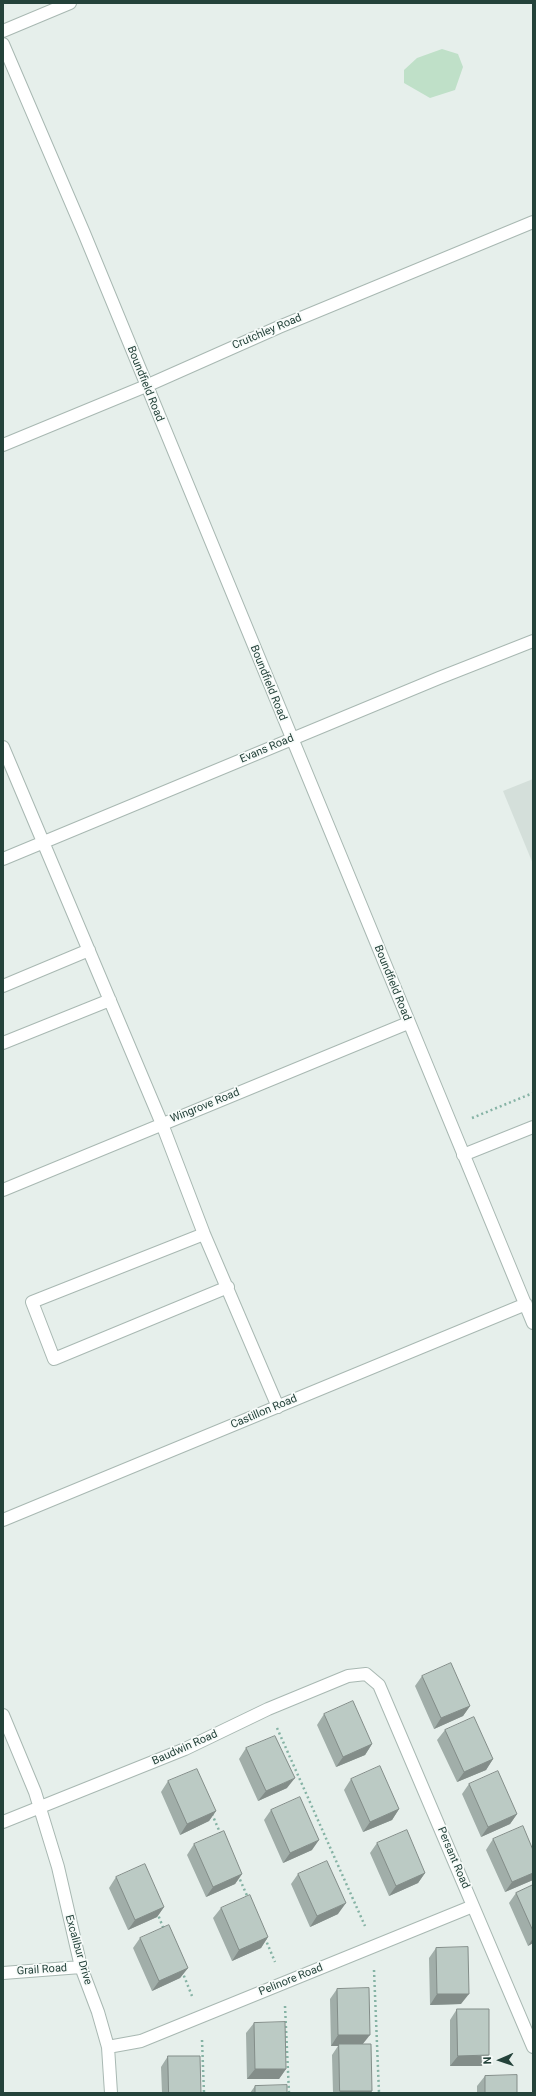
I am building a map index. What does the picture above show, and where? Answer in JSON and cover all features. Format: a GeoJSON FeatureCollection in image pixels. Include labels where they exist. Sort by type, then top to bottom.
{"type":"FeatureCollection","features":[{"type":"Feature","properties":{"kind":"street"},"geometry":{"type":"LineString","coordinates":[[3,31],[70,3]]}},
{"type":"Feature","properties":{"kind":"street","name":"Boundfield Road"},"geometry":{"type":"LineString","coordinates":[[3,44],[533,1323]]}},
{"type":"Feature","properties":{"kind":"street","name":"Crutchley Road"},"geometry":{"type":"LineString","coordinates":[[3,445],[146,386],[279,327],[533,222]]}},
{"type":"Feature","properties":{"kind":"street","name":"Evans Road"},"geometry":{"type":"LineString","coordinates":[[3,859],[291,739],[533,641]]}},
{"type":"Feature","properties":{"kind":"street"},"geometry":{"type":"LineString","coordinates":[[3,747],[162,1124],[204,1234],[228,1287],[278,1407]]}},
{"type":"Feature","properties":{"kind":"street"},"geometry":{"type":"LineString","coordinates":[[3,986],[89,950]]}},
{"type":"Feature","properties":{"kind":"street"},"geometry":{"type":"LineString","coordinates":[[3,1044],[110,1000]]}},
{"type":"Feature","properties":{"kind":"street","name":"Wingrove Road"},"geometry":{"type":"LineString","coordinates":[[3,1190],[408,1023]]}},
{"type":"Feature","properties":{"kind":"street"},"geometry":{"type":"LineString","coordinates":[[463,1156],[533,1127]]}},
{"type":"Feature","properties":{"kind":"street"},"geometry":{"type":"LineString","coordinates":[[204,1234],[32,1302],[54,1359],[228,1287]]}},
{"type":"Feature","properties":{"kind":"street","name":"Castillon Road"},"geometry":{"type":"LineString","coordinates":[[3,1520],[526,1304]]}},
{"type":"Feature","properties":{"kind":"street","name":"Baudwin Road"},"geometry":{"type":"LineString","coordinates":[[3,1822],[185,1749],[268,1709],[348,1676],[366,1674]]}},
{"type":"Feature","properties":{"kind":"street","name":"Persant Road"},"geometry":{"type":"LineString","coordinates":[[366,1674],[379,1685],[533,2047]]}},
{"type":"Feature","properties":{"kind":"street"},"geometry":{"type":"LineString","coordinates":[[3,1715],[40,1807]]}},
{"type":"Feature","properties":{"kind":"street","name":"Excalibur Drive"},"geometry":{"type":"LineString","coordinates":[[40,1807],[58,1867],[81,1967],[98,2012],[108,2047],[111,2093]]}},
{"type":"Feature","properties":{"kind":"street","name":"Pelinore Road"},"geometry":{"type":"LineString","coordinates":[[108,2047],[141,2041],[473,1906]]}},
{"type":"Feature","properties":{"kind":"street","name":"Grail Road"},"geometry":{"type":"LineString","coordinates":[[3,1973],[81,1967]]}},
{"type":"Feature","properties":{"kind":"path"},"geometry":{"type":"LineString","coordinates":[[451,1127],[533,1093]]}},
{"type":"Feature","properties":{"kind":"path"},"geometry":{"type":"LineString","coordinates":[[268,1709],[374,1946],[379,2093]]}},
{"type":"Feature","properties":{"kind":"path"},"geometry":{"type":"LineString","coordinates":[[210,1808],[222,1837]]}},
{"type":"Feature","properties":{"kind":"path"},"geometry":{"type":"LineString","coordinates":[[238,1873],[250,1902]]}},
{"type":"Feature","properties":{"kind":"path"},"geometry":{"type":"LineString","coordinates":[[154,1905],[166,1933]]}},
{"type":"Feature","properties":{"kind":"path"},"geometry":{"type":"LineString","coordinates":[[262,1932],[284,1983],[289,2093]]}},
{"type":"Feature","properties":{"kind":"path"},"geometry":{"type":"LineString","coordinates":[[180,1968],[201,2017],[204,2093]]}},
{"type":"Feature","properties":{"kind":"shaded area"},"geometry":{"type":"Polygon","coordinates":[[[533,779],[533,864],[503,791],[533,779]]]}},
{"type":"Feature","properties":{"kind":"green space"},"geometry":{"type":"Polygon","coordinates":[[[442,49],[458,54],[463,67],[455,90],[430,98],[404,83],[404,70],[417,58],[442,49]]]}},
{"type":"Feature","properties":{"kind":"building"},"geometry":{"type":"Polygon","coordinates":[[[451,1663],[470,1706],[441,1718],[422,1676],[451,1663]]]}},
{"type":"Feature","properties":{"kind":"building"},"geometry":{"type":"Polygon","coordinates":[[[353,1701],[372,1744],[343,1757],[324,1714],[353,1701]]]}},
{"type":"Feature","properties":{"kind":"building"},"geometry":{"type":"Polygon","coordinates":[[[474,1717],[493,1759],[464,1772],[445,1730],[474,1717]]]}},
{"type":"Feature","properties":{"kind":"building"},"geometry":{"type":"Polygon","coordinates":[[[275,1736],[295,1778],[266,1791],[246,1748],[275,1736]]]}},
{"type":"Feature","properties":{"kind":"building"},"geometry":{"type":"Polygon","coordinates":[[[380,1766],[399,1809],[370,1822],[351,1779],[380,1766]]]}},
{"type":"Feature","properties":{"kind":"building"},"geometry":{"type":"Polygon","coordinates":[[[197,1769],[216,1811],[187,1824],[168,1781],[197,1769]]]}},
{"type":"Feature","properties":{"kind":"building"},"geometry":{"type":"Polygon","coordinates":[[[498,1771],[517,1814],[488,1827],[469,1784],[498,1771]]]}},
{"type":"Feature","properties":{"kind":"building"},"geometry":{"type":"Polygon","coordinates":[[[300,1797],[319,1840],[290,1853],[271,1810],[300,1797]]]}},
{"type":"Feature","properties":{"kind":"building"},"geometry":{"type":"Polygon","coordinates":[[[523,1826],[533,1850],[533,1873],[512,1882],[493,1839],[523,1826]]]}},
{"type":"Feature","properties":{"kind":"building"},"geometry":{"type":"Polygon","coordinates":[[[407,1830],[425,1873],[396,1886],[377,1843],[407,1830]]]}},
{"type":"Feature","properties":{"kind":"building"},"geometry":{"type":"Polygon","coordinates":[[[224,1831],[242,1874],[213,1887],[194,1844],[224,1831]]]}},
{"type":"Feature","properties":{"kind":"building"},"geometry":{"type":"Polygon","coordinates":[[[327,1861],[346,1903],[317,1916],[298,1874],[327,1861]]]}},
{"type":"Feature","properties":{"kind":"building"},"geometry":{"type":"Polygon","coordinates":[[[145,1864],[164,1907],[135,1920],[116,1877],[145,1864]]]}},
{"type":"Feature","properties":{"kind":"building"},"geometry":{"type":"Polygon","coordinates":[[[533,1885],[533,1931],[516,1893],[533,1885]]]}},
{"type":"Feature","properties":{"kind":"building"},"geometry":{"type":"Polygon","coordinates":[[[250,1895],[268,1937],[239,1950],[221,1908],[250,1895]]]}},
{"type":"Feature","properties":{"kind":"building"},"geometry":{"type":"Polygon","coordinates":[[[169,1925],[188,1968],[159,1981],[140,1938],[169,1925]]]}},
{"type":"Feature","properties":{"kind":"building"},"geometry":{"type":"Polygon","coordinates":[[[468,1947],[469,1994],[437,1994],[436,1948],[468,1947]]]}},
{"type":"Feature","properties":{"kind":"building"},"geometry":{"type":"Polygon","coordinates":[[[369,1988],[370,2035],[338,2035],[337,1989],[369,1988]]]}},
{"type":"Feature","properties":{"kind":"building"},"geometry":{"type":"Polygon","coordinates":[[[457,2009],[489,2009],[489,2055],[458,2056],[457,2009]]]}},
{"type":"Feature","properties":{"kind":"building"},"geometry":{"type":"Polygon","coordinates":[[[285,2022],[286,2069],[255,2069],[254,2023],[285,2022]]]}},
{"type":"Feature","properties":{"kind":"building"},"geometry":{"type":"Polygon","coordinates":[[[339,2044],[371,2044],[372,2091],[340,2091],[339,2044]]]}},
{"type":"Feature","properties":{"kind":"building"},"geometry":{"type":"Polygon","coordinates":[[[168,2056],[200,2056],[201,2093],[169,2093],[168,2056]]]}},
{"type":"Feature","properties":{"kind":"building"},"geometry":{"type":"Polygon","coordinates":[[[517,2075],[517,2093],[485,2093],[485,2076],[517,2075]]]}},
{"type":"Feature","properties":{"kind":"building"},"geometry":{"type":"Polygon","coordinates":[[[287,2085],[287,2093],[255,2093],[255,2086],[287,2085]]]}}]}
